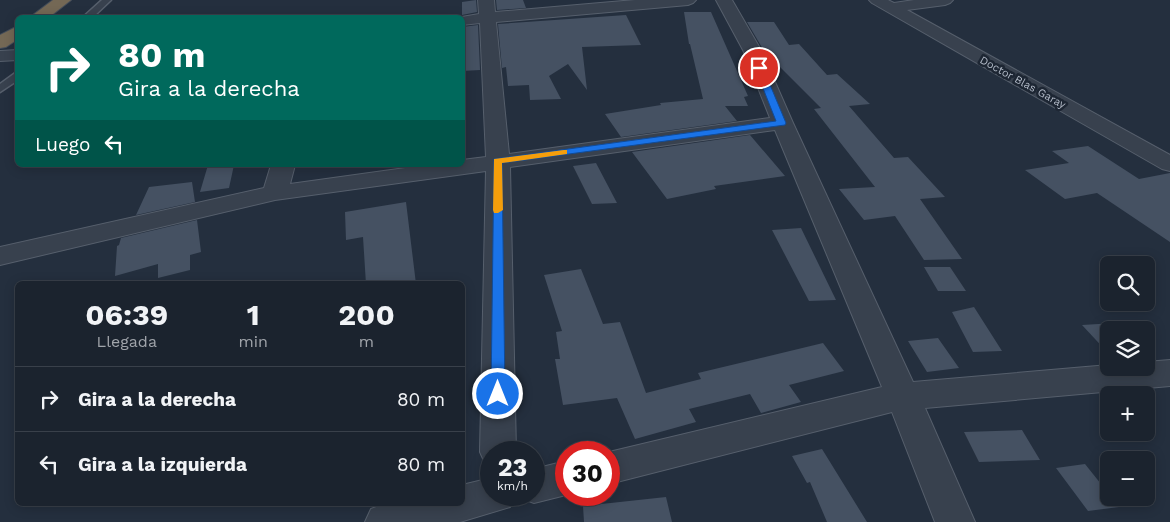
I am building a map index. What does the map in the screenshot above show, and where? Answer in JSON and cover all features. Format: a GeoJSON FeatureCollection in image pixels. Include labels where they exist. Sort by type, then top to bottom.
{"type":"FeatureCollection","features":[{"type":"Feature","properties":{"kind":"highway"},"geometry":{"type":"LineString","coordinates":[[41,15],[63,0]]}},
{"type":"Feature","properties":{"kind":"highway"},"geometry":{"type":"LineString","coordinates":[[0,43],[15,33]]}},
{"type":"Feature","properties":{"kind":"street"},"geometry":{"type":"LineString","coordinates":[[465,19],[487,9],[688,0]]}},
{"type":"Feature","properties":{"kind":"street"},"geometry":{"type":"LineString","coordinates":[[724,0],[752,50],[782,123],[903,396],[955,522]]}},
{"type":"Feature","properties":{"kind":"street"},"geometry":{"type":"LineString","coordinates":[[884,4],[945,0]]}},
{"type":"Feature","properties":{"kind":"street","name":"Doctor Blas Garay"},"geometry":{"type":"LineString","coordinates":[[884,4],[1170,164]]}},
{"type":"Feature","properties":{"kind":"street"},"geometry":{"type":"LineString","coordinates":[[487,9],[498,161],[498,441]]}},
{"type":"Feature","properties":{"kind":"street"},"geometry":{"type":"LineString","coordinates":[[0,56],[15,55]]}},
{"type":"Feature","properties":{"kind":"street"},"geometry":{"type":"LineString","coordinates":[[465,166],[782,123]]}},
{"type":"Feature","properties":{"kind":"street"},"geometry":{"type":"LineString","coordinates":[[275,193],[282,167]]}},
{"type":"Feature","properties":{"kind":"street"},"geometry":{"type":"LineString","coordinates":[[0,256],[275,193],[456,167]]}},
{"type":"Feature","properties":{"kind":"street"},"geometry":{"type":"LineString","coordinates":[[620,465],[903,396],[1170,373]]}},
{"type":"Feature","properties":{"kind":"street"},"geometry":{"type":"LineString","coordinates":[[465,502],[480,499]]}},
{"type":"Feature","properties":{"kind":"street"},"geometry":{"type":"LineString","coordinates":[[385,522],[449,506]]}},
{"type":"Feature","properties":{"kind":"lane"},"geometry":{"type":"LineString","coordinates":[[90,15],[107,0]]}},
{"type":"Feature","properties":{"kind":"lane"},"geometry":{"type":"LineString","coordinates":[[0,89],[15,76]]}},
{"type":"Feature","properties":{"kind":"building"},"geometry":{"type":"Polygon","coordinates":[[[476,0],[477,12],[462,15],[462,2],[476,0]]]}},
{"type":"Feature","properties":{"kind":"building"},"geometry":{"type":"Polygon","coordinates":[[[496,0],[523,0],[526,8],[497,10],[496,0]]]}},
{"type":"Feature","properties":{"kind":"building"},"geometry":{"type":"Polygon","coordinates":[[[684,12],[711,12],[748,96],[744,97],[748,106],[725,106],[737,121],[621,137],[605,114],[661,105],[660,103],[703,99],[689,44],[684,12]]]}},
{"type":"Feature","properties":{"kind":"building"},"geometry":{"type":"Polygon","coordinates":[[[626,15],[641,45],[582,47],[587,90],[568,64],[549,76],[561,99],[530,100],[529,85],[508,86],[506,67],[502,68],[498,24],[626,15]]]}},
{"type":"Feature","properties":{"kind":"building"},"geometry":{"type":"Polygon","coordinates":[[[747,22],[774,22],[789,45],[799,44],[827,75],[837,74],[870,104],[849,106],[894,158],[908,157],[945,197],[920,199],[962,259],[924,260],[895,216],[864,220],[839,189],[875,187],[814,109],[821,108],[764,51],[747,22]]]}},
{"type":"Feature","properties":{"kind":"building"},"geometry":{"type":"Polygon","coordinates":[[[478,25],[480,70],[465,71],[465,27],[478,25]]]}},
{"type":"Feature","properties":{"kind":"building"},"geometry":{"type":"Polygon","coordinates":[[[750,135],[785,176],[714,186],[716,189],[667,199],[632,152],[750,135]]]}},
{"type":"Feature","properties":{"kind":"building"},"geometry":{"type":"Polygon","coordinates":[[[1088,146],[1139,179],[1170,173],[1170,242],[1097,193],[1065,199],[1025,170],[1069,163],[1052,151],[1088,146]]]}},
{"type":"Feature","properties":{"kind":"building"},"geometry":{"type":"Polygon","coordinates":[[[596,163],[617,203],[592,204],[573,166],[596,163]]]}},
{"type":"Feature","properties":{"kind":"building"},"geometry":{"type":"Polygon","coordinates":[[[207,167],[234,167],[229,188],[200,192],[207,167]]]}},
{"type":"Feature","properties":{"kind":"building"},"geometry":{"type":"Polygon","coordinates":[[[192,182],[195,202],[136,215],[149,187],[192,182]]]}},
{"type":"Feature","properties":{"kind":"building"},"geometry":{"type":"Polygon","coordinates":[[[406,202],[416,281],[366,281],[363,237],[346,240],[345,212],[406,202]]]}},
{"type":"Feature","properties":{"kind":"building"},"geometry":{"type":"Polygon","coordinates":[[[197,220],[201,252],[190,255],[190,270],[158,278],[158,264],[115,276],[117,246],[121,238],[197,220]]]}},
{"type":"Feature","properties":{"kind":"building"},"geometry":{"type":"Polygon","coordinates":[[[801,228],[836,300],[809,301],[772,230],[801,228]]]}},
{"type":"Feature","properties":{"kind":"building"},"geometry":{"type":"Polygon","coordinates":[[[924,267],[950,267],[966,291],[938,291],[924,267]]]}},
{"type":"Feature","properties":{"kind":"building"},"geometry":{"type":"Polygon","coordinates":[[[581,269],[603,324],[620,322],[646,393],[701,379],[698,373],[823,343],[844,371],[789,385],[801,402],[761,413],[750,394],[689,409],[696,422],[635,439],[617,398],[563,405],[555,359],[560,359],[556,332],[562,331],[544,275],[581,269]]]}},
{"type":"Feature","properties":{"kind":"building"},"geometry":{"type":"Polygon","coordinates":[[[974,307],[1002,351],[973,352],[952,312],[974,307]]]}},
{"type":"Feature","properties":{"kind":"building"},"geometry":{"type":"Polygon","coordinates":[[[1100,324],[1100,344],[1082,325],[1100,324]]]}},
{"type":"Feature","properties":{"kind":"building"},"geometry":{"type":"Polygon","coordinates":[[[938,338],[959,368],[927,372],[908,341],[938,338]]]}},
{"type":"Feature","properties":{"kind":"building"},"geometry":{"type":"Polygon","coordinates":[[[1022,430],[1040,460],[979,462],[964,432],[1022,430]]]}},
{"type":"Feature","properties":{"kind":"building"},"geometry":{"type":"Polygon","coordinates":[[[822,449],[867,522],[827,522],[810,482],[807,483],[792,456],[822,449]]]}},
{"type":"Feature","properties":{"kind":"building"},"geometry":{"type":"Polygon","coordinates":[[[1085,464],[1100,483],[1100,506],[1119,507],[1088,511],[1056,468],[1085,464]]]}},
{"type":"Feature","properties":{"kind":"building"},"geometry":{"type":"Polygon","coordinates":[[[666,497],[672,522],[584,522],[583,506],[620,506],[620,502],[666,497]]]}},
{"type":"Feature","properties":{"kind":"slow traffic"},"geometry":{"type":"LineString","coordinates":[[498,210],[498,161],[564,152]]}},
{"type":"Feature","properties":{"kind":"route"},"geometry":{"type":"LineString","coordinates":[[498,394],[498,161],[782,123],[759,68]]}}]}
